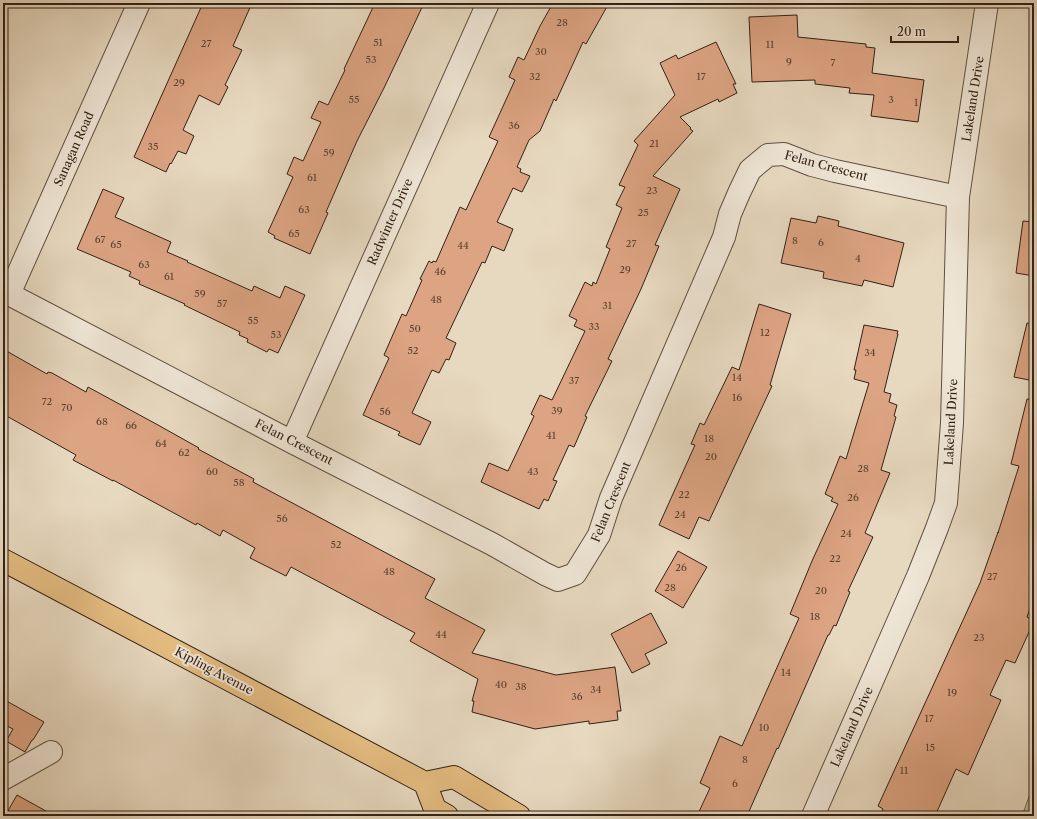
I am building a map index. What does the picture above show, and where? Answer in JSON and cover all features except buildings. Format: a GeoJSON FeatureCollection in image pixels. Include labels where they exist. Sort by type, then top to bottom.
{"type":"FeatureCollection","features":[{"type":"Feature","properties":{"kind":"main road","name":"Kipling Avenue"},"geometry":{"type":"LineString","coordinates":[[3,560],[425,783]]}},
{"type":"Feature","properties":{"kind":"main road"},"geometry":{"type":"LineString","coordinates":[[447,816],[435,809],[425,783],[454,777],[519,816]]}},
{"type":"Feature","properties":{"kind":"street","name":"Sanagan Road"},"geometry":{"type":"LineString","coordinates":[[6,292],[139,3]]}},
{"type":"Feature","properties":{"kind":"street","name":"Radwinter Drive"},"geometry":{"type":"LineString","coordinates":[[292,442],[488,3]]}},
{"type":"Feature","properties":{"kind":"street","name":"Lakeland Drive"},"geometry":{"type":"LineString","coordinates":[[813,816],[918,576],[938,528],[946,503],[952,423],[958,196],[988,3]]}},
{"type":"Feature","properties":{"kind":"street","name":"Felan Crescent"},"geometry":{"type":"LineString","coordinates":[[6,292],[292,442],[492,544],[558,580],[575,574],[599,535],[611,498],[724,237],[733,207],[750,170],[768,155],[784,154],[812,165],[835,171],[958,196]]}},
{"type":"Feature","properties":{"kind":"street"},"geometry":{"type":"LineString","coordinates":[[3,779],[51,752]]}},
{"type":"Feature","properties":{"kind":"green space"},"geometry":{"type":"Polygon","coordinates":[[[1034,783],[1034,816],[1022,816],[1034,783]]]}}]}
